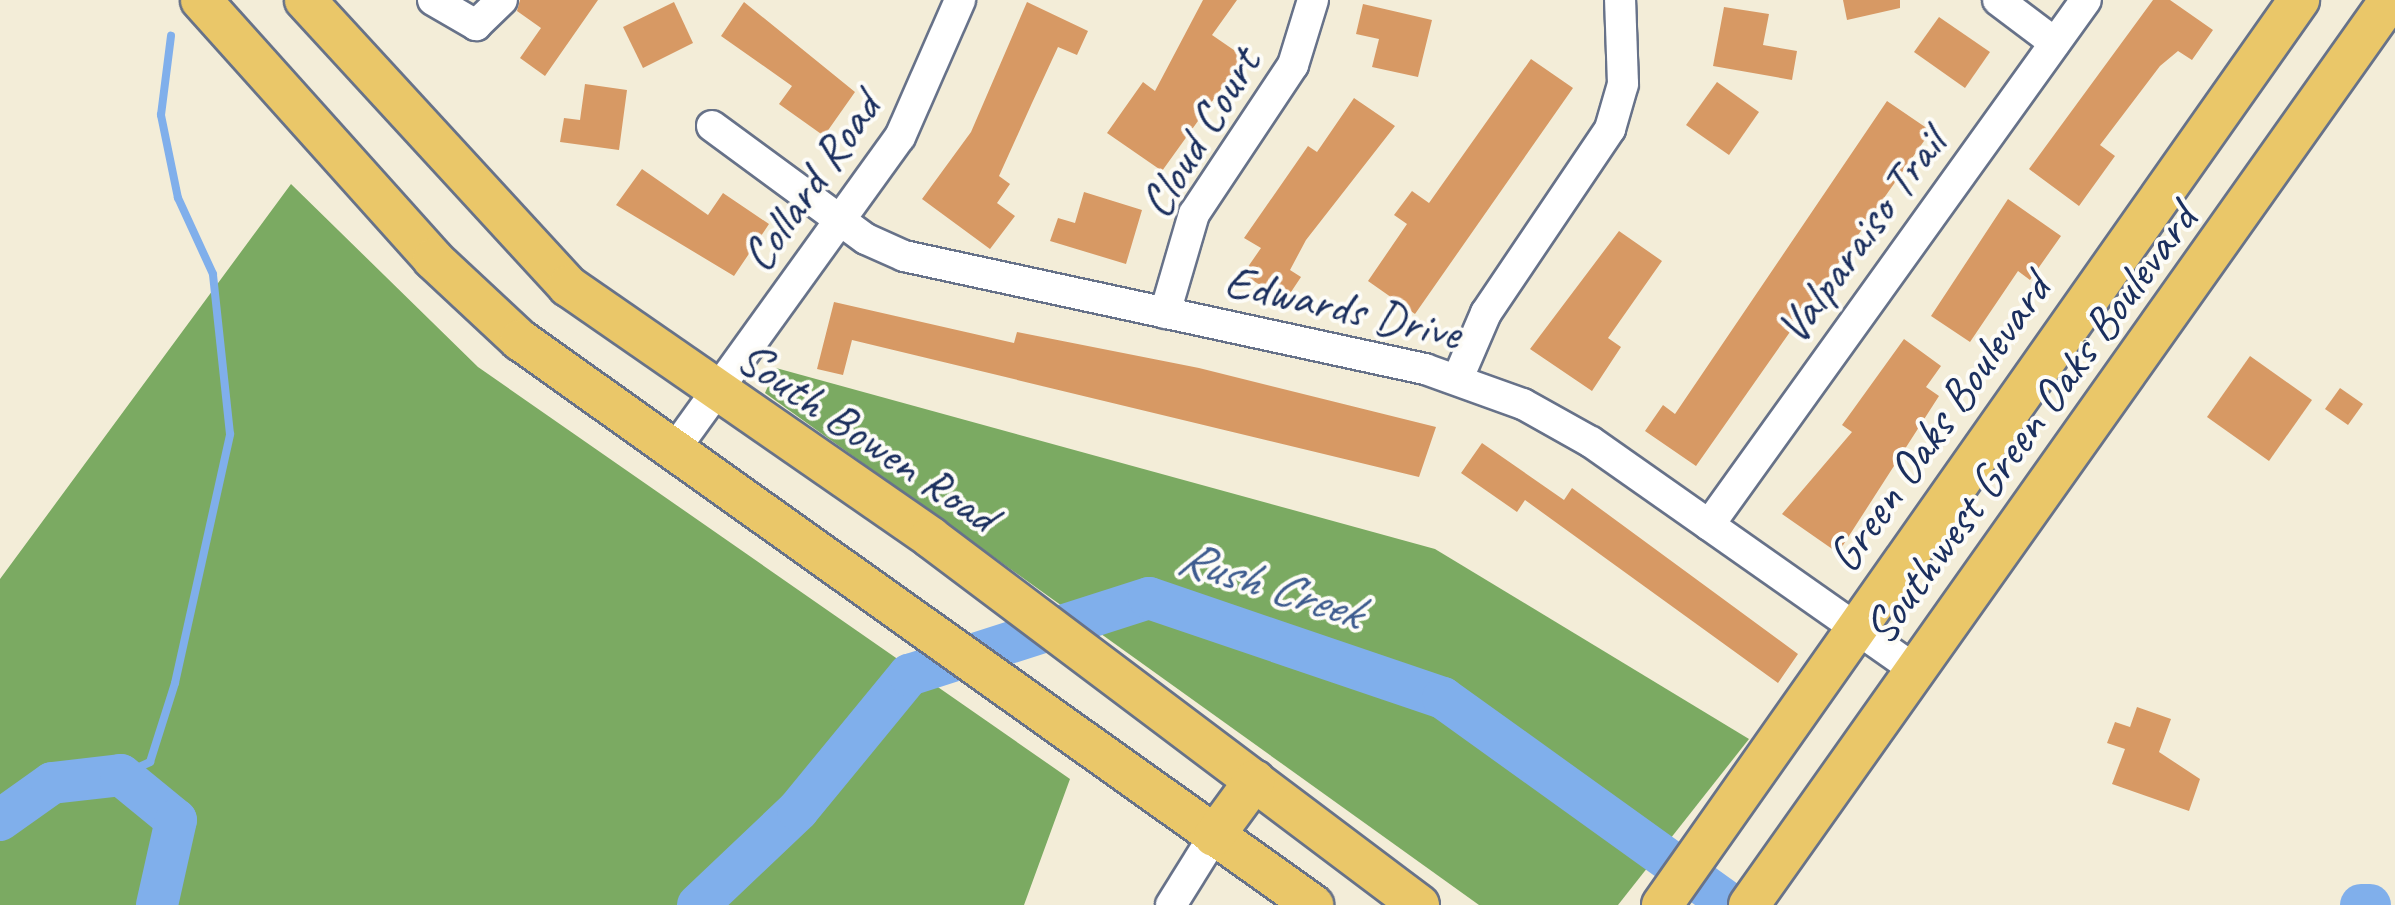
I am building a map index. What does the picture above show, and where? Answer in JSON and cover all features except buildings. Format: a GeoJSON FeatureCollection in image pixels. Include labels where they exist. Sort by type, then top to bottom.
{"type":"FeatureCollection","features":[{"type":"Feature","properties":{"kind":"main road"},"geometry":{"type":"LineString","coordinates":[[200,0],[445,270],[559,370],[1314,905]]}},
{"type":"Feature","properties":{"kind":"main road","name":"South Bowen Road"},"geometry":{"type":"LineString","coordinates":[[304,0],[533,254],[715,394],[930,538],[1419,905]]}},
{"type":"Feature","properties":{"kind":"main road","name":"Green Oaks Boulevard"},"geometry":{"type":"LineString","coordinates":[[1662,905],[2299,0]]}},
{"type":"Feature","properties":{"kind":"main road","name":"Southwest Green Oaks Boulevard"},"geometry":{"type":"LineString","coordinates":[[1748,905],[2390,0]]}},
{"type":"Feature","properties":{"kind":"main road"},"geometry":{"type":"LineString","coordinates":[[1214,836],[1255,780]]}},
{"type":"Feature","properties":{"kind":"street"},"geometry":{"type":"LineString","coordinates":[[432,0],[476,26],[502,0]]}},
{"type":"Feature","properties":{"kind":"street","name":"Collard Road"},"geometry":{"type":"LineString","coordinates":[[674,450],[841,222],[918,106],[960,0]]}},
{"type":"Feature","properties":{"kind":"street","name":"Cloud Court"},"geometry":{"type":"LineString","coordinates":[[1165,313],[1194,214],[1294,65],[1313,0]]}},
{"type":"Feature","properties":{"kind":"street"},"geometry":{"type":"LineString","coordinates":[[1458,378],[1486,313],[1610,129],[1622,84],[1620,0]]}},
{"type":"Feature","properties":{"kind":"street"},"geometry":{"type":"LineString","coordinates":[[1998,0],[2055,43]]}},
{"type":"Feature","properties":{"kind":"street","name":"Valparaiso Trail"},"geometry":{"type":"LineString","coordinates":[[1709,525],[2086,0]]}},
{"type":"Feature","properties":{"kind":"street","name":"Edwards Drive"},"geometry":{"type":"LineString","coordinates":[[712,126],[841,222],[922,262],[1458,378],[1571,430],[1915,670]]}},
{"type":"Feature","properties":{"kind":"street"},"geometry":{"type":"LineString","coordinates":[[1171,905],[1214,836]]}},
{"type":"Feature","properties":{"kind":"green space"},"geometry":{"type":"Polygon","coordinates":[[[291,184],[478,367],[1070,779],[1024,905],[0,905],[0,579],[291,184]]]}},
{"type":"Feature","properties":{"kind":"green space"},"geometry":{"type":"Polygon","coordinates":[[[776,368],[1435,549],[1749,739],[1618,905],[1479,905],[765,393],[776,368]]]}},
{"type":"Feature","properties":{"kind":"waterway"},"geometry":{"type":"LineString","coordinates":[[121,775],[150,762],[175,683],[230,434],[213,274],[178,198],[161,115],[171,36]]}},
{"type":"Feature","properties":{"kind":"waterway","name":"Rush Creek"},"geometry":{"type":"LineString","coordinates":[[698,905],[798,810],[909,675],[1149,598],[1443,698],[1731,905]]}},
{"type":"Feature","properties":{"kind":"waterway","name":"Rush Creek"},"geometry":{"type":"LineString","coordinates":[[0,820],[52,783],[121,775],[176,820],[157,905]]}},
{"type":"Feature","properties":{"kind":"waterway","name":"Rush Creek"},"geometry":{"type":"LineString","coordinates":[[2361,905],[2370,905]]}}]}
